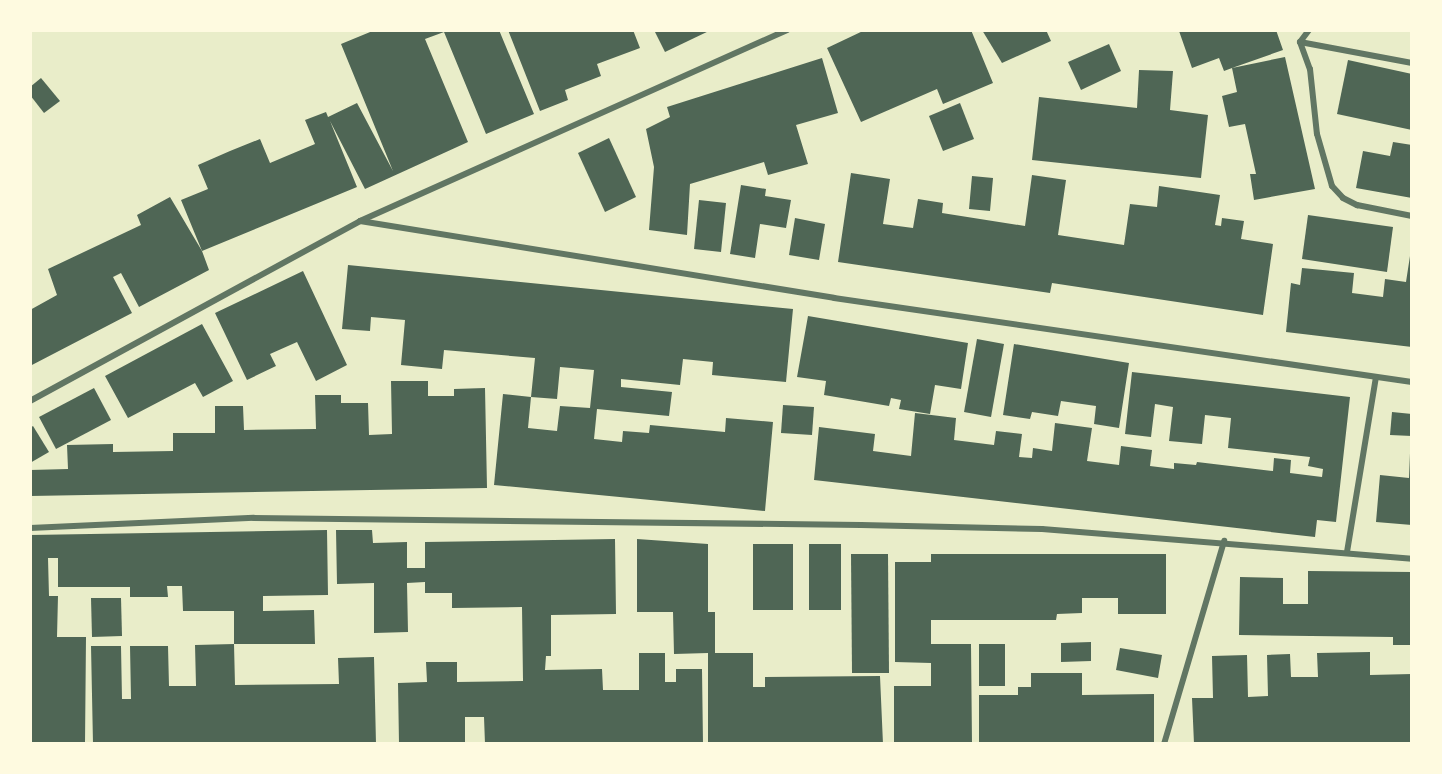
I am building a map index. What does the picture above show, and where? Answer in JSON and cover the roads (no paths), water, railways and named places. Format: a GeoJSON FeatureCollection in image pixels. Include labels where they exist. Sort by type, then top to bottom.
{"type":"FeatureCollection","features":[{"type":"Feature","properties":{"kind":"street"},"geometry":{"type":"LineString","coordinates":[[30,401],[360,221],[786,30]]}},
{"type":"Feature","properties":{"kind":"street"},"geometry":{"type":"LineString","coordinates":[[1300,42],[1309,30]]}},
{"type":"Feature","properties":{"kind":"street"},"geometry":{"type":"LineString","coordinates":[[1300,42],[1412,63]]}},
{"type":"Feature","properties":{"kind":"street"},"geometry":{"type":"LineString","coordinates":[[1300,42],[1310,69],[1324,165],[1332,186],[1343,198],[1357,206],[1412,216]]}},
{"type":"Feature","properties":{"kind":"street"},"geometry":{"type":"LineString","coordinates":[[360,221],[834,298],[1412,382]]}},
{"type":"Feature","properties":{"kind":"street"},"geometry":{"type":"LineString","coordinates":[[1347,552],[1376,377]]}},
{"type":"Feature","properties":{"kind":"street"},"geometry":{"type":"LineString","coordinates":[[30,528],[254,518],[673,521],[1042,529],[1224,541],[1412,559]]}},
{"type":"Feature","properties":{"kind":"street"},"geometry":{"type":"LineString","coordinates":[[1164,744],[1224,541]]}}]}
